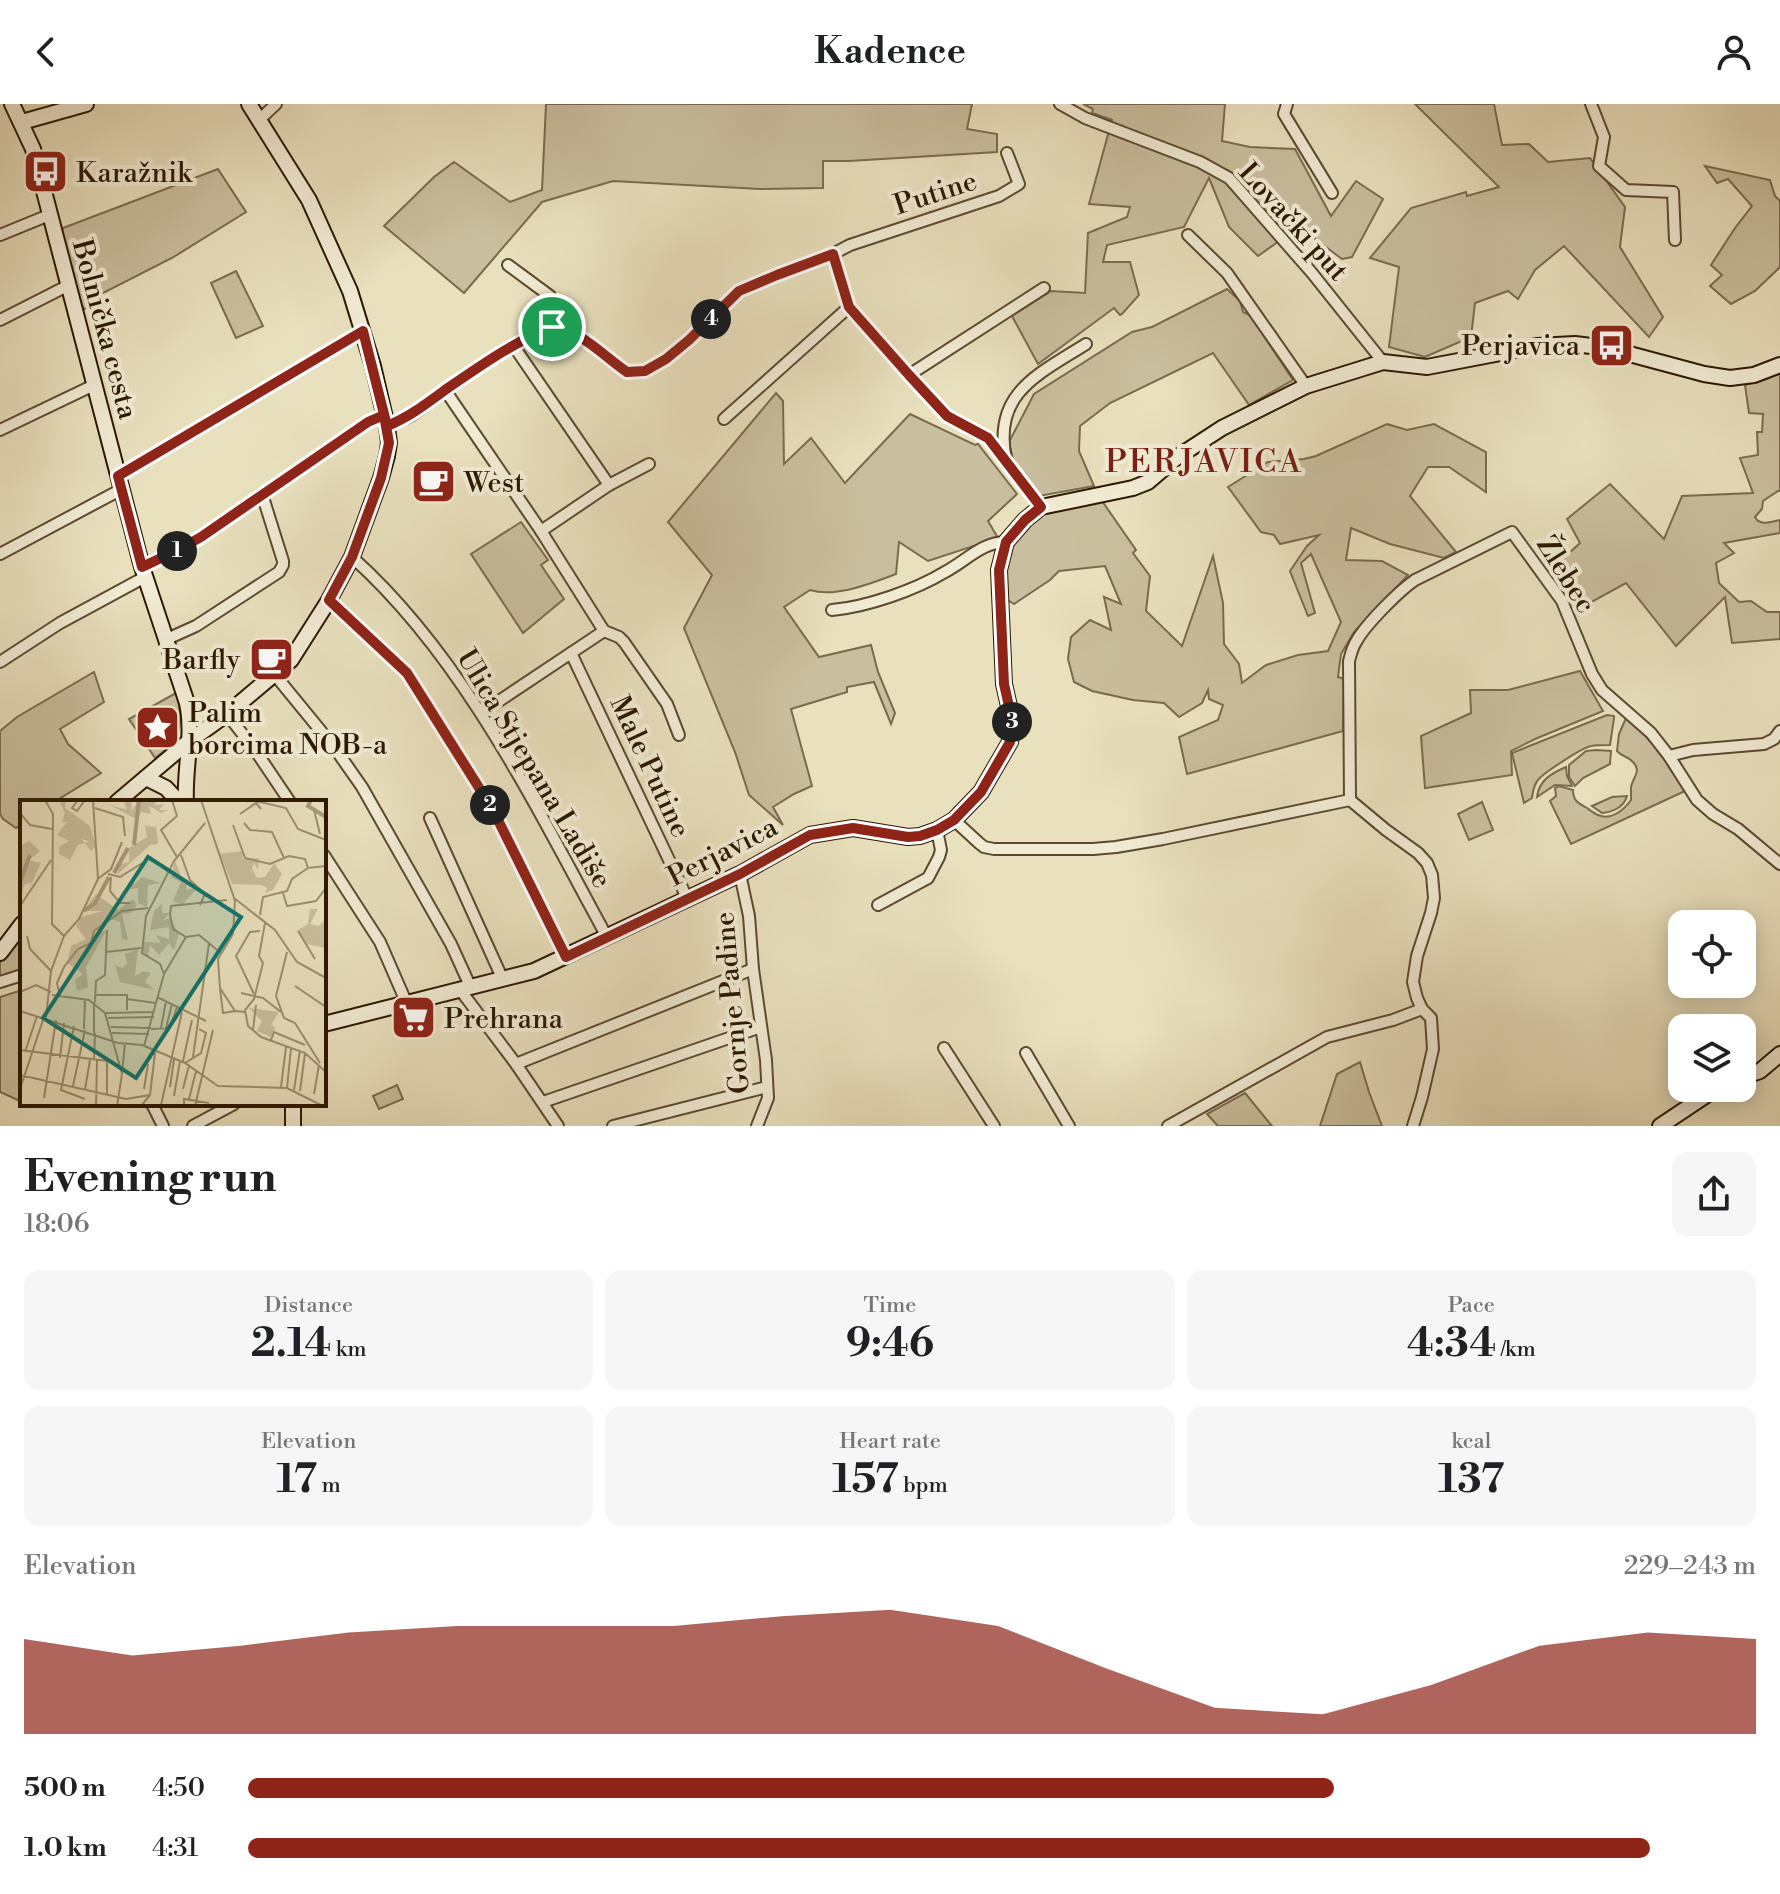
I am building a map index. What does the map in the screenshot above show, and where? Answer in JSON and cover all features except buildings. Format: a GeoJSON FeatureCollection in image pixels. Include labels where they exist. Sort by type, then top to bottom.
{"type":"FeatureCollection","features":[{"type":"Feature","properties":{"kind":"street","name":"Bolnička cesta"},"geometry":{"type":"LineString","coordinates":[[12,104],[33,149],[143,572],[187,703],[190,717],[186,800]]}},
{"type":"Feature","properties":{"kind":"street"},"geometry":{"type":"LineString","coordinates":[[22,122],[86,104]]}},
{"type":"Feature","properties":{"kind":"street"},"geometry":{"type":"LineString","coordinates":[[119,800],[291,660],[352,557],[381,478],[389,443],[386,420],[350,291],[309,200],[249,104]]}},
{"type":"Feature","properties":{"kind":"street"},"geometry":{"type":"LineString","coordinates":[[259,120],[276,104]]}},
{"type":"Feature","properties":{"kind":"street","name":"Lovački put"},"geometry":{"type":"LineString","coordinates":[[1060,104],[1085,118],[1200,162],[1229,178],[1312,273],[1383,362]]}},
{"type":"Feature","properties":{"kind":"street"},"geometry":{"type":"LineString","coordinates":[[1287,104],[1284,114],[1332,193]]}},
{"type":"Feature","properties":{"kind":"street"},"geometry":{"type":"LineString","coordinates":[[1591,104],[1604,137],[1599,166],[1626,190],[1673,192],[1675,240]]}},
{"type":"Feature","properties":{"kind":"street","name":"Putine"},"geometry":{"type":"LineString","coordinates":[[552,327],[562,327],[578,336],[627,372],[645,371],[689,340],[739,291],[850,245],[999,196],[1019,184],[1007,153]]}},
{"type":"Feature","properties":{"kind":"street"},"geometry":{"type":"LineString","coordinates":[[0,235],[49,215]]}},
{"type":"Feature","properties":{"kind":"street"},"geometry":{"type":"LineString","coordinates":[[1188,235],[1227,273],[1306,386]]}},
{"type":"Feature","properties":{"kind":"street"},"geometry":{"type":"LineString","coordinates":[[833,254],[849,307],[947,416],[988,438],[1041,507]]}},
{"type":"Feature","properties":{"kind":"street"},"geometry":{"type":"LineString","coordinates":[[0,662],[201,537],[368,422],[406,418],[513,345],[552,327],[554,309],[550,296],[508,265]]}},
{"type":"Feature","properties":{"kind":"street"},"geometry":{"type":"LineString","coordinates":[[0,320],[69,285]]}},
{"type":"Feature","properties":{"kind":"street"},"geometry":{"type":"LineString","coordinates":[[909,375],[1044,288]]}},
{"type":"Feature","properties":{"kind":"street"},"geometry":{"type":"LineString","coordinates":[[724,419],[849,307]]}},
{"type":"Feature","properties":{"kind":"street"},"geometry":{"type":"LineString","coordinates":[[0,554],[363,331]]}},
{"type":"Feature","properties":{"kind":"street"},"geometry":{"type":"LineString","coordinates":[[1007,463],[1002,442],[1006,415],[1018,394],[1029,381],[1086,344]]}},
{"type":"Feature","properties":{"kind":"street"},"geometry":{"type":"LineString","coordinates":[[832,610],[899,593],[945,573],[985,545],[1006,542],[1041,507],[1133,488],[1148,482],[1176,458],[1222,428],[1306,386],[1383,362],[1427,367],[1537,346],[1575,344],[1607,348],[1730,378],[1754,375],[1780,365]]}},
{"type":"Feature","properties":{"kind":"street"},"geometry":{"type":"LineString","coordinates":[[513,345],[609,485]]}},
{"type":"Feature","properties":{"kind":"street"},"geometry":{"type":"LineString","coordinates":[[0,430],[94,385]]}},
{"type":"Feature","properties":{"kind":"street","name":"Male Putine"},"geometry":{"type":"LineString","coordinates":[[445,390],[541,531],[604,631],[612,632],[624,642],[667,704],[679,735]]}},
{"type":"Feature","properties":{"kind":"street"},"geometry":{"type":"LineString","coordinates":[[541,531],[609,485],[649,464]]}},
{"type":"Feature","properties":{"kind":"street"},"geometry":{"type":"LineString","coordinates":[[167,639],[196,626],[279,572],[283,561],[262,494]]}},
{"type":"Feature","properties":{"kind":"street","name":"Žlebec"},"geometry":{"type":"LineString","coordinates":[[1350,800],[1349,661],[1361,633],[1415,580],[1512,532],[1562,601],[1598,684],[1651,733],[1697,800],[1780,864]]}},
{"type":"Feature","properties":{"kind":"street","name":"Perjavica"},"geometry":{"type":"LineString","coordinates":[[326,1024],[534,971],[740,874],[818,833],[853,828],[908,837],[929,834],[954,820],[981,792],[1010,742],[1013,724],[1004,684],[999,570],[1006,542]]}},
{"type":"Feature","properties":{"kind":"street","name":"Ulica Stjepana Ladiše"},"geometry":{"type":"LineString","coordinates":[[352,557],[409,615],[481,713],[607,937]]}},
{"type":"Feature","properties":{"kind":"street"},"geometry":{"type":"LineString","coordinates":[[329,600],[407,673],[493,810],[566,957]]}},
{"type":"Feature","properties":{"kind":"street"},"geometry":{"type":"LineString","coordinates":[[481,713],[604,631]]}},
{"type":"Feature","properties":{"kind":"street","name":"Male Putine"},"geometry":{"type":"LineString","coordinates":[[571,653],[687,898]]}},
{"type":"Feature","properties":{"kind":"street"},"geometry":{"type":"LineString","coordinates":[[275,675],[334,747],[362,787],[445,932],[466,990],[558,1126]]}},
{"type":"Feature","properties":{"kind":"street"},"geometry":{"type":"LineString","coordinates":[[227,714],[289,800]]}},
{"type":"Feature","properties":{"kind":"street"},"geometry":{"type":"LineString","coordinates":[[1669,756],[1693,750],[1764,744],[1774,739],[1780,731]]}},
{"type":"Feature","properties":{"kind":"street"},"geometry":{"type":"LineString","coordinates":[[146,778],[166,788],[177,800]]}},
{"type":"Feature","properties":{"kind":"street"},"geometry":{"type":"LineString","coordinates":[[954,820],[984,847],[1093,849],[1163,839],[1350,800],[1418,853],[1430,869],[1434,898],[1417,956],[1413,982],[1422,1009],[1431,1018],[1433,1049],[1413,1126]]}},
{"type":"Feature","properties":{"kind":"street"},"geometry":{"type":"LineString","coordinates":[[430,818],[503,980]]}},
{"type":"Feature","properties":{"kind":"street"},"geometry":{"type":"LineString","coordinates":[[878,905],[928,878],[941,850],[937,830]]}},
{"type":"Feature","properties":{"kind":"street"},"geometry":{"type":"LineString","coordinates":[[326,858],[380,942],[407,1004]]}},
{"type":"Feature","properties":{"kind":"street","name":"Gornje Padine"},"geometry":{"type":"LineString","coordinates":[[740,874],[749,916],[768,1098],[757,1126]]}},
{"type":"Feature","properties":{"kind":"street"},"geometry":{"type":"LineString","coordinates":[[0,953],[20,927]]}},
{"type":"Feature","properties":{"kind":"street"},"geometry":{"type":"LineString","coordinates":[[516,1064],[753,969]]}},
{"type":"Feature","properties":{"kind":"street"},"geometry":{"type":"LineString","coordinates":[[0,982],[20,976]]}},
{"type":"Feature","properties":{"kind":"street"},"geometry":{"type":"LineString","coordinates":[[1168,1126],[1327,1037],[1422,1009]]}},
{"type":"Feature","properties":{"kind":"street"},"geometry":{"type":"LineString","coordinates":[[543,1102],[761,1027]]}},
{"type":"Feature","properties":{"kind":"street"},"geometry":{"type":"LineString","coordinates":[[944,1048],[994,1126]]}},
{"type":"Feature","properties":{"kind":"street"},"geometry":{"type":"LineString","coordinates":[[1026,1053],[1069,1126]]}},
{"type":"Feature","properties":{"kind":"street"},"geometry":{"type":"LineString","coordinates":[[1756,1072],[1780,1054]]}},
{"type":"Feature","properties":{"kind":"street"},"geometry":{"type":"LineString","coordinates":[[613,1126],[767,1087]]}},
{"type":"Feature","properties":{"kind":"street"},"geometry":{"type":"LineString","coordinates":[[1660,1126],[1696,1102]]}},
{"type":"Feature","properties":{"kind":"street"},"geometry":{"type":"LineString","coordinates":[[153,1106],[163,1126]]}},
{"type":"Feature","properties":{"kind":"street"},"geometry":{"type":"LineString","coordinates":[[193,1126],[230,1106]]}},
{"type":"Feature","properties":{"kind":"shaded area"},"geometry":{"type":"Polygon","coordinates":[[[546,104],[972,104],[967,129],[997,134],[997,152],[823,161],[823,188],[760,189],[613,181],[542,202],[464,293],[384,226],[434,177],[454,162],[510,202],[542,190],[546,104]]]}},
{"type":"Feature","properties":{"kind":"shaded area"},"geometry":{"type":"Polygon","coordinates":[[[1083,104],[1225,104],[1222,141],[1250,147],[1295,149],[1331,216],[1356,181],[1383,199],[1352,257],[1342,259],[1299,227],[1258,256],[1229,227],[1209,178],[1184,227],[1107,245],[1103,262],[1130,262],[1139,295],[1122,314],[1114,308],[1038,364],[1012,316],[1051,291],[1085,293],[1088,233],[1127,217],[1130,207],[1089,204],[1112,120],[1092,113],[1093,109],[1083,104]]]}},
{"type":"Feature","properties":{"kind":"shaded area"},"geometry":{"type":"Polygon","coordinates":[[[1415,104],[1494,104],[1502,145],[1529,144],[1548,162],[1590,158],[1625,207],[1620,247],[1663,317],[1649,337],[1564,246],[1535,270],[1518,299],[1508,291],[1475,303],[1471,337],[1425,357],[1389,347],[1399,267],[1370,258],[1411,208],[1466,192],[1467,196],[1499,187],[1415,104]]]}},
{"type":"Feature","properties":{"kind":"shaded area"},"geometry":{"type":"Polygon","coordinates":[[[1705,166],[1770,180],[1780,201],[1780,267],[1755,291],[1731,304],[1710,286],[1722,275],[1711,265],[1752,206],[1728,179],[1717,183],[1705,166]]]}},
{"type":"Feature","properties":{"kind":"shaded area"},"geometry":{"type":"Polygon","coordinates":[[[218,169],[246,212],[172,258],[93,298],[95,307],[84,309],[62,234],[63,228],[218,169]]]}},
{"type":"Feature","properties":{"kind":"shaded area"},"geometry":{"type":"Polygon","coordinates":[[[236,271],[263,326],[236,338],[211,283],[236,271]]]}},
{"type":"Feature","properties":{"kind":"shaded area"},"geometry":{"type":"Polygon","coordinates":[[[1227,289],[1240,301],[1243,312],[1250,315],[1293,380],[1249,405],[1213,353],[1110,403],[1080,426],[1079,451],[1094,486],[1039,496],[1015,468],[1009,442],[1034,394],[1132,332],[1152,327],[1227,289]]]}},
{"type":"Feature","properties":{"kind":"shaded area"},"geometry":{"type":"Polygon","coordinates":[[[1780,371],[1780,491],[1763,501],[1762,509],[1755,517],[1763,523],[1780,520],[1780,533],[1724,543],[1734,553],[1716,563],[1719,583],[1739,602],[1751,601],[1767,612],[1780,612],[1780,639],[1732,643],[1725,597],[1676,646],[1626,583],[1577,610],[1554,567],[1580,543],[1567,519],[1610,484],[1664,539],[1682,496],[1753,493],[1740,458],[1758,455],[1757,432],[1762,432],[1763,414],[1749,413],[1745,385],[1780,371]]]}},
{"type":"Feature","properties":{"kind":"shaded area"},"geometry":{"type":"Polygon","coordinates":[[[776,393],[783,401],[784,464],[811,438],[845,483],[910,414],[978,444],[1017,494],[988,521],[998,538],[928,561],[899,542],[896,574],[842,591],[810,590],[784,607],[819,657],[871,645],[895,713],[891,724],[874,682],[847,687],[847,692],[791,709],[812,786],[773,807],[783,825],[749,795],[735,752],[684,628],[712,575],[668,522],[776,393]]]}},
{"type":"Feature","properties":{"kind":"shaded area"},"geometry":{"type":"Polygon","coordinates":[[[1387,424],[1407,430],[1434,424],[1486,452],[1486,492],[1449,467],[1428,467],[1410,496],[1456,552],[1444,558],[1390,544],[1351,528],[1346,560],[1382,561],[1408,575],[1354,632],[1341,654],[1338,677],[1344,679],[1343,731],[1187,774],[1179,737],[1218,720],[1223,705],[1209,699],[1208,690],[1202,703],[1179,717],[1164,703],[1092,691],[1074,682],[1068,659],[1071,637],[1090,620],[1111,630],[1104,597],[1121,604],[1105,566],[1059,571],[1014,604],[1006,599],[1009,543],[1041,512],[1100,498],[1150,576],[1146,611],[1182,646],[1213,556],[1223,603],[1224,644],[1239,664],[1242,683],[1266,665],[1298,655],[1328,651],[1341,622],[1311,554],[1301,563],[1315,613],[1308,616],[1290,571],[1307,546],[1319,535],[1280,544],[1274,535],[1261,532],[1228,487],[1268,462],[1316,456],[1387,424]]]}},
{"type":"Feature","properties":{"kind":"shaded area"},"geometry":{"type":"Polygon","coordinates":[[[521,522],[548,560],[541,565],[564,599],[523,633],[471,554],[521,522]]]}},
{"type":"Feature","properties":{"kind":"shaded area"},"geometry":{"type":"Polygon","coordinates":[[[1580,671],[1603,711],[1511,751],[1512,775],[1425,788],[1421,736],[1471,713],[1470,690],[1508,690],[1580,671]]]}},
{"type":"Feature","properties":{"kind":"shaded area"},"geometry":{"type":"Polygon","coordinates":[[[94,672],[104,702],[60,729],[68,744],[101,773],[57,800],[20,800],[20,825],[16,828],[0,814],[0,731],[17,717],[94,672]]]}},
{"type":"Feature","properties":{"kind":"shaded area"},"geometry":{"type":"Polygon","coordinates":[[[176,693],[180,714],[178,731],[170,745],[155,758],[129,719],[176,693]]]}},
{"type":"Feature","properties":{"kind":"shaded area"},"geometry":{"type":"Polygon","coordinates":[[[1607,715],[1614,716],[1610,745],[1587,748],[1554,767],[1538,780],[1532,798],[1524,803],[1512,753],[1607,715]]]}},
{"type":"Feature","properties":{"kind":"shaded area"},"geometry":{"type":"Polygon","coordinates":[[[1626,718],[1664,756],[1685,791],[1571,844],[1550,801],[1556,796],[1555,788],[1559,786],[1573,790],[1577,801],[1596,814],[1608,817],[1617,814],[1631,800],[1637,768],[1617,751],[1619,734],[1626,718]]]}},
{"type":"Feature","properties":{"kind":"shaded area"},"geometry":{"type":"Polygon","coordinates":[[[1586,751],[1611,751],[1610,764],[1583,778],[1575,786],[1569,777],[1569,765],[1586,751]]]}},
{"type":"Feature","properties":{"kind":"shaded area"},"geometry":{"type":"Polygon","coordinates":[[[1566,767],[1572,786],[1555,785],[1537,797],[1543,782],[1566,767]]]}},
{"type":"Feature","properties":{"kind":"shaded area"},"geometry":{"type":"Polygon","coordinates":[[[1627,796],[1621,806],[1610,811],[1602,813],[1592,806],[1612,797],[1627,796]]]}},
{"type":"Feature","properties":{"kind":"shaded area"},"geometry":{"type":"Polygon","coordinates":[[[1482,802],[1493,830],[1469,840],[1458,814],[1482,802]]]}},
{"type":"Feature","properties":{"kind":"shaded area"},"geometry":{"type":"Polygon","coordinates":[[[18,937],[20,971],[0,977],[0,961],[18,937]]]}},
{"type":"Feature","properties":{"kind":"shaded area"},"geometry":{"type":"Polygon","coordinates":[[[20,991],[20,1101],[0,1092],[0,997],[20,991]]]}},
{"type":"Feature","properties":{"kind":"shaded area"},"geometry":{"type":"Polygon","coordinates":[[[1360,1062],[1382,1126],[1320,1126],[1337,1074],[1360,1062]]]}},
{"type":"Feature","properties":{"kind":"shaded area"},"geometry":{"type":"Polygon","coordinates":[[[397,1085],[403,1099],[379,1109],[373,1096],[397,1085]]]}},
{"type":"Feature","properties":{"kind":"shaded area"},"geometry":{"type":"Polygon","coordinates":[[[1245,1093],[1272,1126],[1218,1126],[1207,1114],[1245,1093]]]}},
{"type":"Feature","properties":{"kind":"place","name":"Karažnik"},"geometry":{"type":"Point","coordinates":[45,172]}},
{"type":"Feature","properties":{"kind":"place","name":"Perjavica"},"geometry":{"type":"Point","coordinates":[1611,345]}},
{"type":"Feature","properties":{"kind":"place","name":"West"},"geometry":{"type":"Point","coordinates":[433,482]}},
{"type":"Feature","properties":{"kind":"place","name":"Barfly"},"geometry":{"type":"Point","coordinates":[271,659]}},
{"type":"Feature","properties":{"kind":"place","name":"Palim borcima NOB-a"},"geometry":{"type":"Point","coordinates":[157,728]}},
{"type":"Feature","properties":{"kind":"place","name":"Prehrana"},"geometry":{"type":"Point","coordinates":[413,1018]}},
{"type":"Feature","properties":{"kind":"district","name":"PERJAVICA"},"geometry":{"type":"Point","coordinates":[1204,461]}},
{"type":"Feature","properties":{"kind":"route"},"geometry":{"type":"LineString","coordinates":[[833,254],[849,307],[947,416],[988,438],[1041,507],[1006,542],[999,570],[1004,684],[1013,724],[1010,742],[981,792],[954,820],[920,836],[908,837],[853,828],[810,835],[740,874],[566,957],[493,810],[407,673],[329,600],[352,557],[381,478],[389,443],[384,415],[368,422],[201,537],[142,567],[118,476],[221,414],[363,331],[387,426],[406,418],[513,345],[552,327],[562,327],[578,336],[627,372],[645,371],[689,340],[739,291],[833,254]]}}]}
